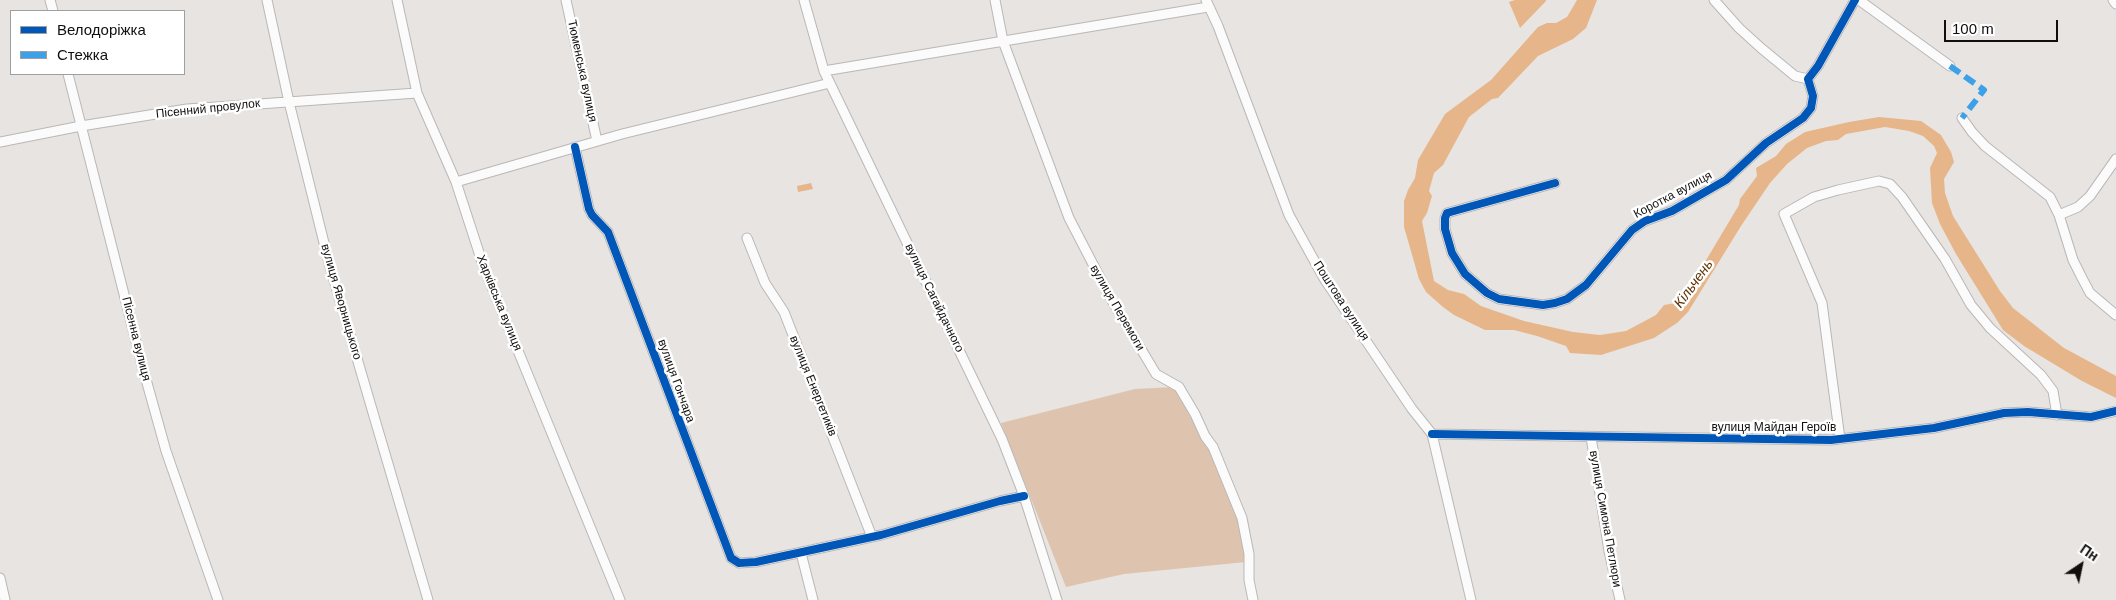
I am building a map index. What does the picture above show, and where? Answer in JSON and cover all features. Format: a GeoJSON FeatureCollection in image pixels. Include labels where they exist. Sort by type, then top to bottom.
{"type":"FeatureCollection","features":[{"type":"Feature","properties":{"kind":"street","name":"вулиця Яворницького"},"geometry":{"type":"LineString","coordinates":[[267,0],[289,102],[329,263],[428,600]]}},
{"type":"Feature","properties":{"kind":"street","name":"Харківська вулиця"},"geometry":{"type":"LineString","coordinates":[[397,0],[417,93],[456,182],[483,265],[620,600]]}},
{"type":"Feature","properties":{"kind":"street","name":"Тюменська вулиця"},"geometry":{"type":"LineString","coordinates":[[566,0],[597,141]]}},
{"type":"Feature","properties":{"kind":"street","name":"вулиця Сагайдачного"},"geometry":{"type":"LineString","coordinates":[[804,0],[824,72],[1002,439],[1024,496],[1057,600]]}},
{"type":"Feature","properties":{"kind":"street","name":"вулиця Перемоги"},"geometry":{"type":"LineString","coordinates":[[995,0],[1003,41],[1069,218],[1091,263],[1156,374],[1179,387],[1205,436],[1213,447],[1242,518],[1249,554],[1249,580],[1254,600]]}},
{"type":"Feature","properties":{"kind":"street"},"geometry":{"type":"LineString","coordinates":[[1714,0],[1739,28],[1761,48],[1795,76],[1808,79],[1818,66],[1855,0]]}},
{"type":"Feature","properties":{"kind":"street"},"geometry":{"type":"LineString","coordinates":[[1859,0],[1950,66]]}},
{"type":"Feature","properties":{"kind":"street"},"geometry":{"type":"LineString","coordinates":[[2114,0],[2116,4]]}},
{"type":"Feature","properties":{"kind":"street"},"geometry":{"type":"LineString","coordinates":[[824,72],[1207,4]]}},
{"type":"Feature","properties":{"kind":"street","name":"Поштова вулиця"},"geometry":{"type":"LineString","coordinates":[[1207,4],[1218,26],[1289,215],[1325,280],[1412,409],[1432,434],[1471,600]]}},
{"type":"Feature","properties":{"kind":"street","name":"Пісенна вулиця"},"geometry":{"type":"LineString","coordinates":[[68,75],[166,451],[218,600]]}},
{"type":"Feature","properties":{"kind":"street","name":"Коротка вулиця"},"geometry":{"type":"LineString","coordinates":[[1555,183],[1448,213],[1445,218],[1452,253],[1465,274],[1476,284],[1499,299],[1543,305],[1555,304],[1567,299],[1586,285],[1632,230],[1645,222],[1672,211],[1726,180],[1766,143],[1803,118],[1813,102],[1808,79]]}},
{"type":"Feature","properties":{"kind":"street"},"geometry":{"type":"LineString","coordinates":[[456,182],[597,141],[830,83]]}},
{"type":"Feature","properties":{"kind":"street","name":"Пісенний провулок"},"geometry":{"type":"LineString","coordinates":[[0,142],[81,126],[187,109],[417,93]]}},
{"type":"Feature","properties":{"kind":"street"},"geometry":{"type":"LineString","coordinates":[[1962,118],[1972,132],[1986,146],[2050,197],[2059,215],[2074,260],[2090,293],[2116,315]]}},
{"type":"Feature","properties":{"kind":"street","name":"вулиця Гончара"},"geometry":{"type":"LineString","coordinates":[[576,147],[589,209],[592,216],[608,232],[731,558],[739,563],[748,564],[872,537],[1024,496]]}},
{"type":"Feature","properties":{"kind":"street"},"geometry":{"type":"LineString","coordinates":[[2059,215],[2078,207],[2090,196],[2116,159]]}},
{"type":"Feature","properties":{"kind":"street","name":"вулиця Майдан Героїв"},"geometry":{"type":"LineString","coordinates":[[1840,439],[1822,303],[1784,214],[1814,197],[1879,181],[1890,184],[1902,197],[1945,259],[1971,304],[1990,328],[2041,375],[2053,391],[2058,415]]}},
{"type":"Feature","properties":{"kind":"street","name":"вулиця Енергетиків"},"geometry":{"type":"LineString","coordinates":[[747,238],[765,283],[784,312],[872,537]]}},
{"type":"Feature","properties":{"kind":"street","name":"вулиця Майдан Героїв"},"geometry":{"type":"LineString","coordinates":[[1432,434],[1668,439],[1840,439],[1934,428],[2004,413],[2028,412],[2091,417],[2115,412]]}},
{"type":"Feature","properties":{"kind":"street","name":"вулиця Симона Петлюри"},"geometry":{"type":"LineString","coordinates":[[1591,437],[1609,551],[1620,600]]}},
{"type":"Feature","properties":{"kind":"street"},"geometry":{"type":"LineString","coordinates":[[801,552],[813,600]]}},
{"type":"Feature","properties":{"kind":"street"},"geometry":{"type":"LineString","coordinates":[[0,578],[5,600]]}},
{"type":"Feature","properties":{"kind":"shaded area"},"geometry":{"type":"Polygon","coordinates":[[[1174,387],[1211,454],[1242,524],[1246,562],[1124,574],[1066,587],[1001,423],[1135,389],[1174,387]]]}},
{"type":"Feature","properties":{"kind":"water"},"geometry":{"type":"Polygon","coordinates":[[[1515,0],[1546,1],[1520,28],[1509,2],[1515,0]]]}},
{"type":"Feature","properties":{"kind":"water","name":"Кільчень"},"geometry":{"type":"Polygon","coordinates":[[[1577,0],[1597,0],[1586,28],[1573,39],[1538,56],[1498,98],[1492,99],[1469,117],[1443,165],[1434,173],[1429,191],[1432,196],[1427,213],[1422,221],[1434,281],[1448,290],[1464,294],[1481,306],[1524,321],[1573,332],[1600,335],[1626,331],[1656,315],[1664,305],[1676,303],[1693,282],[1739,205],[1740,199],[1757,176],[1756,168],[1776,156],[1786,144],[1805,132],[1849,122],[1879,117],[1921,121],[1941,135],[1951,152],[1954,162],[1944,179],[1945,193],[1953,216],[2000,291],[2013,308],[2064,348],[2116,376],[2116,398],[2082,381],[2024,346],[2003,330],[1956,254],[1940,224],[1932,203],[1930,168],[1937,153],[1934,146],[1923,136],[1909,131],[1885,127],[1846,134],[1838,140],[1826,141],[1807,148],[1787,164],[1770,183],[1741,226],[1688,312],[1677,323],[1654,338],[1601,355],[1570,353],[1566,346],[1537,336],[1514,330],[1485,330],[1454,315],[1443,307],[1426,292],[1419,279],[1404,227],[1404,201],[1415,178],[1418,160],[1445,114],[1491,80],[1538,27],[1547,23],[1556,23],[1567,17],[1577,0]]]}},
{"type":"Feature","properties":{"kind":"water"},"geometry":{"type":"Polygon","coordinates":[[[811,183],[813,189],[798,192],[797,186],[811,183]]]}},
{"type":"Feature","properties":{"kind":"marked path"},"geometry":{"type":"LineString","coordinates":[[1950,66],[1984,90],[1962,118]]}},
{"type":"Feature","properties":{"kind":"cycle path"},"geometry":{"type":"LineString","coordinates":[[1555,183],[1447,213],[1445,229],[1452,253],[1465,274],[1487,293],[1499,299],[1543,305],[1567,299],[1586,285],[1632,230],[1645,221],[1672,211],[1726,180],[1766,143],[1803,118],[1811,108],[1813,96],[1808,79],[1818,66],[1855,0]]}},
{"type":"Feature","properties":{"kind":"cycle path"},"geometry":{"type":"LineString","coordinates":[[575,147],[589,209],[592,215],[608,232],[731,558],[739,563],[756,562],[881,535],[1024,496]]}},
{"type":"Feature","properties":{"kind":"cycle path"},"geometry":{"type":"LineString","coordinates":[[1432,434],[1831,440],[1934,428],[2004,413],[2028,412],[2091,417],[2116,411]]}}]}
